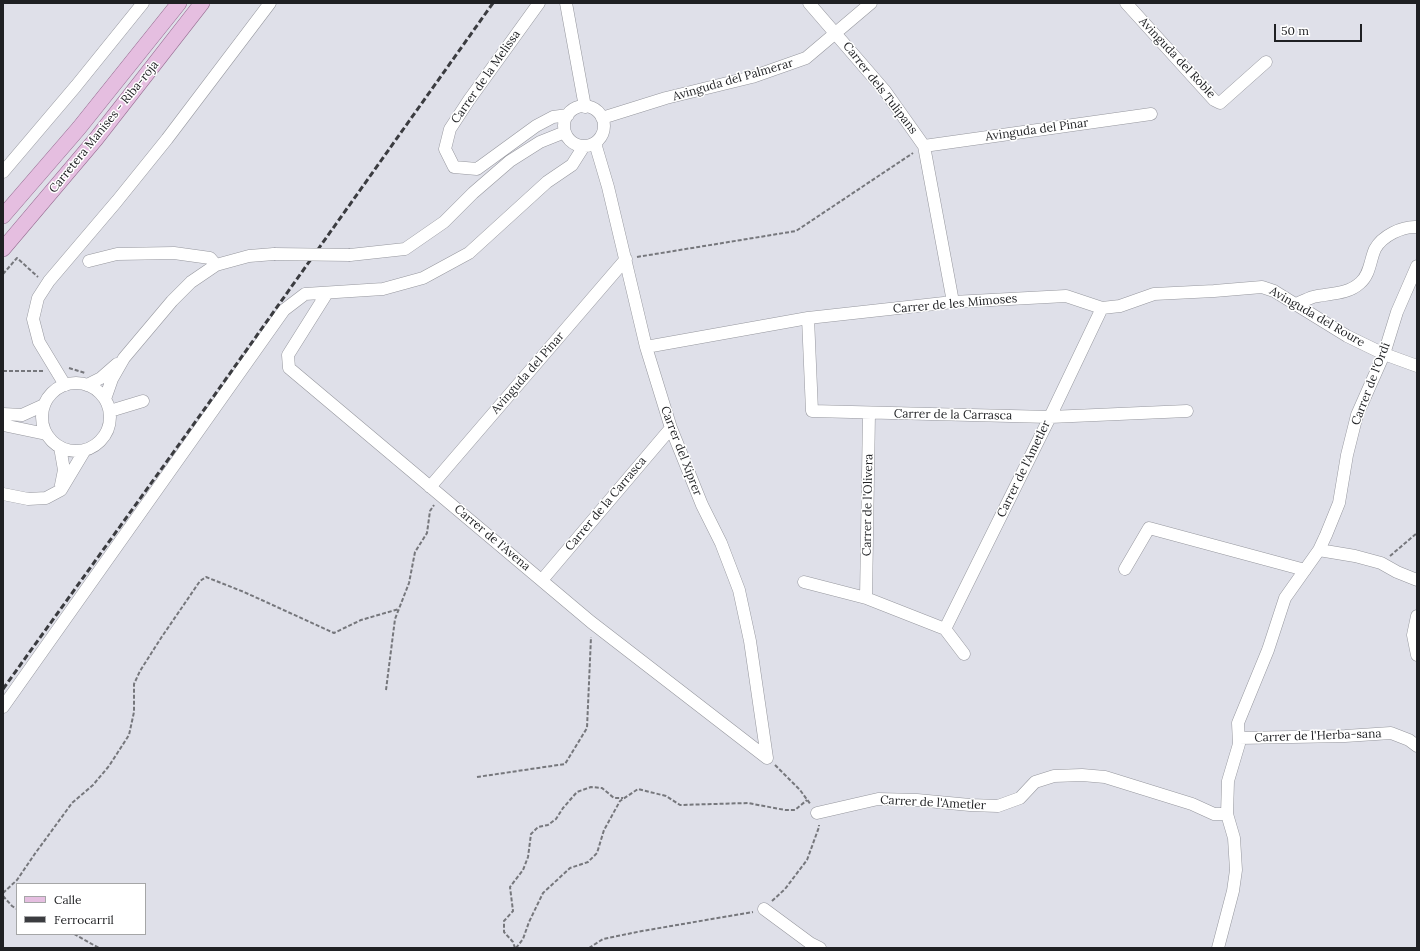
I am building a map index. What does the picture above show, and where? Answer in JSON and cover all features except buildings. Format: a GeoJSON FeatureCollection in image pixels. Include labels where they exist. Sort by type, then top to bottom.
{"type":"FeatureCollection","features":[{"type":"Feature","properties":{"kind":"main road","name":"Carretera Manises - Riba-roja"},"geometry":{"type":"LineString","coordinates":[[3,216],[79,128],[179,3]]}},
{"type":"Feature","properties":{"kind":"main road","name":"Carretera Manises - Riba-roja"},"geometry":{"type":"LineString","coordinates":[[3,249],[96,140],[202,3]]}},
{"type":"Feature","properties":{"kind":"street"},"geometry":{"type":"LineString","coordinates":[[3,172],[76,86],[143,3]]}},
{"type":"Feature","properties":{"kind":"street"},"geometry":{"type":"LineString","coordinates":[[65,385],[39,342],[33,319],[38,298],[49,280],[117,201],[167,139],[270,3]]}},
{"type":"Feature","properties":{"kind":"street","name":"Carrer de la Melissa"},"geometry":{"type":"LineString","coordinates":[[538,3],[450,129],[445,149],[454,167],[477,169],[536,126],[553,117],[568,115]]}},
{"type":"Feature","properties":{"kind":"street"},"geometry":{"type":"LineString","coordinates":[[566,3],[585,107]]}},
{"type":"Feature","properties":{"kind":"street","name":"Carrer dels Tulipans"},"geometry":{"type":"LineString","coordinates":[[809,3],[885,91],[924,146],[953,302]]}},
{"type":"Feature","properties":{"kind":"street","name":"Avinguda del Palmerar"},"geometry":{"type":"LineString","coordinates":[[602,118],[666,98],[752,77],[806,58],[870,3]]}},
{"type":"Feature","properties":{"kind":"street","name":"Avinguda del Roble"},"geometry":{"type":"LineString","coordinates":[[1126,3],[1214,100],[1220,103],[1266,62]]}},
{"type":"Feature","properties":{"kind":"street"},"geometry":{"type":"LineString","coordinates":[[3,707],[284,310],[305,294],[383,289],[423,278],[468,253],[547,182],[572,165],[589,145],[599,139],[604,129],[602,118],[595,110],[585,107],[573,110],[568,115],[564,126],[565,132],[572,142],[589,145]]}},
{"type":"Feature","properties":{"kind":"street","name":"Avinguda del Pinar"},"geometry":{"type":"LineString","coordinates":[[924,146],[1151,114]]}},
{"type":"Feature","properties":{"kind":"street"},"geometry":{"type":"LineString","coordinates":[[87,380],[105,399],[110,411],[110,421],[108,431],[102,440],[94,446],[76,452],[60,447],[52,442],[46,434],[42,415],[44,405],[49,396],[65,385],[87,380],[100,378],[124,358],[172,301],[191,282],[216,265],[249,256],[274,254],[350,255],[405,249],[444,222],[510,161],[540,142],[565,132]]}},
{"type":"Feature","properties":{"kind":"street","name":"Carrer del Xiprer"},"geometry":{"type":"LineString","coordinates":[[589,145],[608,187],[646,347],[670,428],[702,505],[721,543],[739,590],[750,641],[767,758]]}},
{"type":"Feature","properties":{"kind":"street"},"geometry":{"type":"LineString","coordinates":[[1296,304],[1312,297],[1346,292],[1360,283],[1368,270],[1375,250],[1382,240],[1395,232],[1417,227]]}},
{"type":"Feature","properties":{"kind":"street"},"geometry":{"type":"LineString","coordinates":[[89,261],[117,254],[174,252],[210,258],[216,265]]}},
{"type":"Feature","properties":{"kind":"street","name":"Avinguda del Pinar"},"geometry":{"type":"LineString","coordinates":[[430,487],[626,259]]}},
{"type":"Feature","properties":{"kind":"street","name":"Carrer de l'Ordi"},"geometry":{"type":"LineString","coordinates":[[1218,948],[1233,891],[1236,870],[1234,838],[1227,814],[1228,781],[1239,744],[1238,723],[1268,650],[1285,598],[1319,550],[1339,503],[1347,455],[1357,415],[1384,354],[1397,312],[1417,266]]}},
{"type":"Feature","properties":{"kind":"street","name":"Carrer de les Mimoses"},"geometry":{"type":"LineString","coordinates":[[646,347],[808,318],[953,302],[1066,296],[1102,308],[1120,306],[1154,294],[1262,287]]}},
{"type":"Feature","properties":{"kind":"street","name":"Avinguda del Roure"},"geometry":{"type":"LineString","coordinates":[[1262,287],[1274,291],[1347,336],[1384,354],[1417,366]]}},
{"type":"Feature","properties":{"kind":"street","name":"Carrer de l'Avena"},"geometry":{"type":"LineString","coordinates":[[327,293],[288,355],[289,368],[591,622],[767,758]]}},
{"type":"Feature","properties":{"kind":"street","name":"Carrer de l'Ametler"},"geometry":{"type":"LineString","coordinates":[[945,630],[1102,308]]}},
{"type":"Feature","properties":{"kind":"street","name":"Carrer de la Carrasca"},"geometry":{"type":"LineString","coordinates":[[808,318],[812,411],[1050,417],[1187,411]]}},
{"type":"Feature","properties":{"kind":"street"},"geometry":{"type":"LineString","coordinates":[[105,399],[112,379],[124,358]]}},
{"type":"Feature","properties":{"kind":"street"},"geometry":{"type":"LineString","coordinates":[[110,411],[143,402]]}},
{"type":"Feature","properties":{"kind":"street"},"geometry":{"type":"LineString","coordinates":[[3,414],[22,415],[44,405]]}},
{"type":"Feature","properties":{"kind":"street","name":"Carrer de l'Olivera"},"geometry":{"type":"LineString","coordinates":[[866,598],[869,413]]}},
{"type":"Feature","properties":{"kind":"street"},"geometry":{"type":"LineString","coordinates":[[3,425],[46,434]]}},
{"type":"Feature","properties":{"kind":"street","name":"Carrer de la Carrasca"},"geometry":{"type":"LineString","coordinates":[[542,580],[670,428]]}},
{"type":"Feature","properties":{"kind":"street"},"geometry":{"type":"LineString","coordinates":[[60,447],[64,470],[60,490]]}},
{"type":"Feature","properties":{"kind":"street"},"geometry":{"type":"LineString","coordinates":[[3,494],[28,499],[46,498],[60,490],[85,450]]}},
{"type":"Feature","properties":{"kind":"street"},"geometry":{"type":"LineString","coordinates":[[1125,569],[1149,528],[1305,570]]}},
{"type":"Feature","properties":{"kind":"street"},"geometry":{"type":"LineString","coordinates":[[1319,550],[1355,556],[1381,563],[1397,572],[1417,580]]}},
{"type":"Feature","properties":{"kind":"street"},"geometry":{"type":"LineString","coordinates":[[804,582],[866,598],[945,630],[964,654]]}},
{"type":"Feature","properties":{"kind":"street"},"geometry":{"type":"LineString","coordinates":[[1417,616],[1413,635],[1417,655]]}},
{"type":"Feature","properties":{"kind":"street","name":"Carrer de l'Herba-sana"},"geometry":{"type":"LineString","coordinates":[[1239,738],[1391,734],[1408,740],[1417,746]]}},
{"type":"Feature","properties":{"kind":"street","name":"Carrer de l'Ametler"},"geometry":{"type":"LineString","coordinates":[[817,813],[878,799],[917,800],[998,806],[1020,798],[1035,782],[1054,776],[1082,775],[1105,777],[1192,804],[1214,814],[1227,814]]}},
{"type":"Feature","properties":{"kind":"street"},"geometry":{"type":"LineString","coordinates":[[764,909],[810,943],[820,948]]}},
{"type":"Feature","properties":{"kind":"path"},"geometry":{"type":"LineString","coordinates":[[626,259],[796,230],[924,146]]}},
{"type":"Feature","properties":{"kind":"path"},"geometry":{"type":"LineString","coordinates":[[3,274],[17,258],[39,278]]}},
{"type":"Feature","properties":{"kind":"path"},"geometry":{"type":"LineString","coordinates":[[3,371],[46,371],[69,368],[87,380]]}},
{"type":"Feature","properties":{"kind":"path"},"geometry":{"type":"LineString","coordinates":[[386,690],[395,619],[408,583],[415,552],[427,533],[430,511],[441,496]]}},
{"type":"Feature","properties":{"kind":"path"},"geometry":{"type":"LineString","coordinates":[[1381,563],[1417,533]]}},
{"type":"Feature","properties":{"kind":"path"},"geometry":{"type":"LineString","coordinates":[[3,893],[17,880],[34,854],[72,803],[93,785],[109,766],[129,735],[134,712],[134,684],[140,671],[161,638],[200,581],[206,577],[244,592],[334,633],[361,620],[399,609]]}},
{"type":"Feature","properties":{"kind":"path"},"geometry":{"type":"LineString","coordinates":[[476,777],[566,764],[587,728],[591,622]]}},
{"type":"Feature","properties":{"kind":"path"},"geometry":{"type":"LineString","coordinates":[[590,948],[603,939],[764,909],[785,889],[807,860],[819,827],[817,813],[800,790],[767,758]]}},
{"type":"Feature","properties":{"kind":"path"},"geometry":{"type":"LineString","coordinates":[[624,798],[614,798],[602,788],[591,787],[577,792],[563,808],[556,819],[548,825],[538,827],[531,834],[528,857],[523,870],[510,887],[513,911],[504,920],[504,932],[513,942],[515,948],[523,939],[529,922],[543,893],[570,868],[588,862],[597,853],[604,830],[620,801],[638,789],[666,796],[680,805],[748,803],[785,810],[795,810],[807,800]]}},
{"type":"Feature","properties":{"kind":"path"},"geometry":{"type":"LineString","coordinates":[[3,896],[16,908]]}},
{"type":"Feature","properties":{"kind":"path"},"geometry":{"type":"LineString","coordinates":[[76,935],[99,948]]}},
{"type":"Feature","properties":{"kind":"railway"},"geometry":{"type":"LineString","coordinates":[[3,689],[206,407],[493,3]]}}]}
